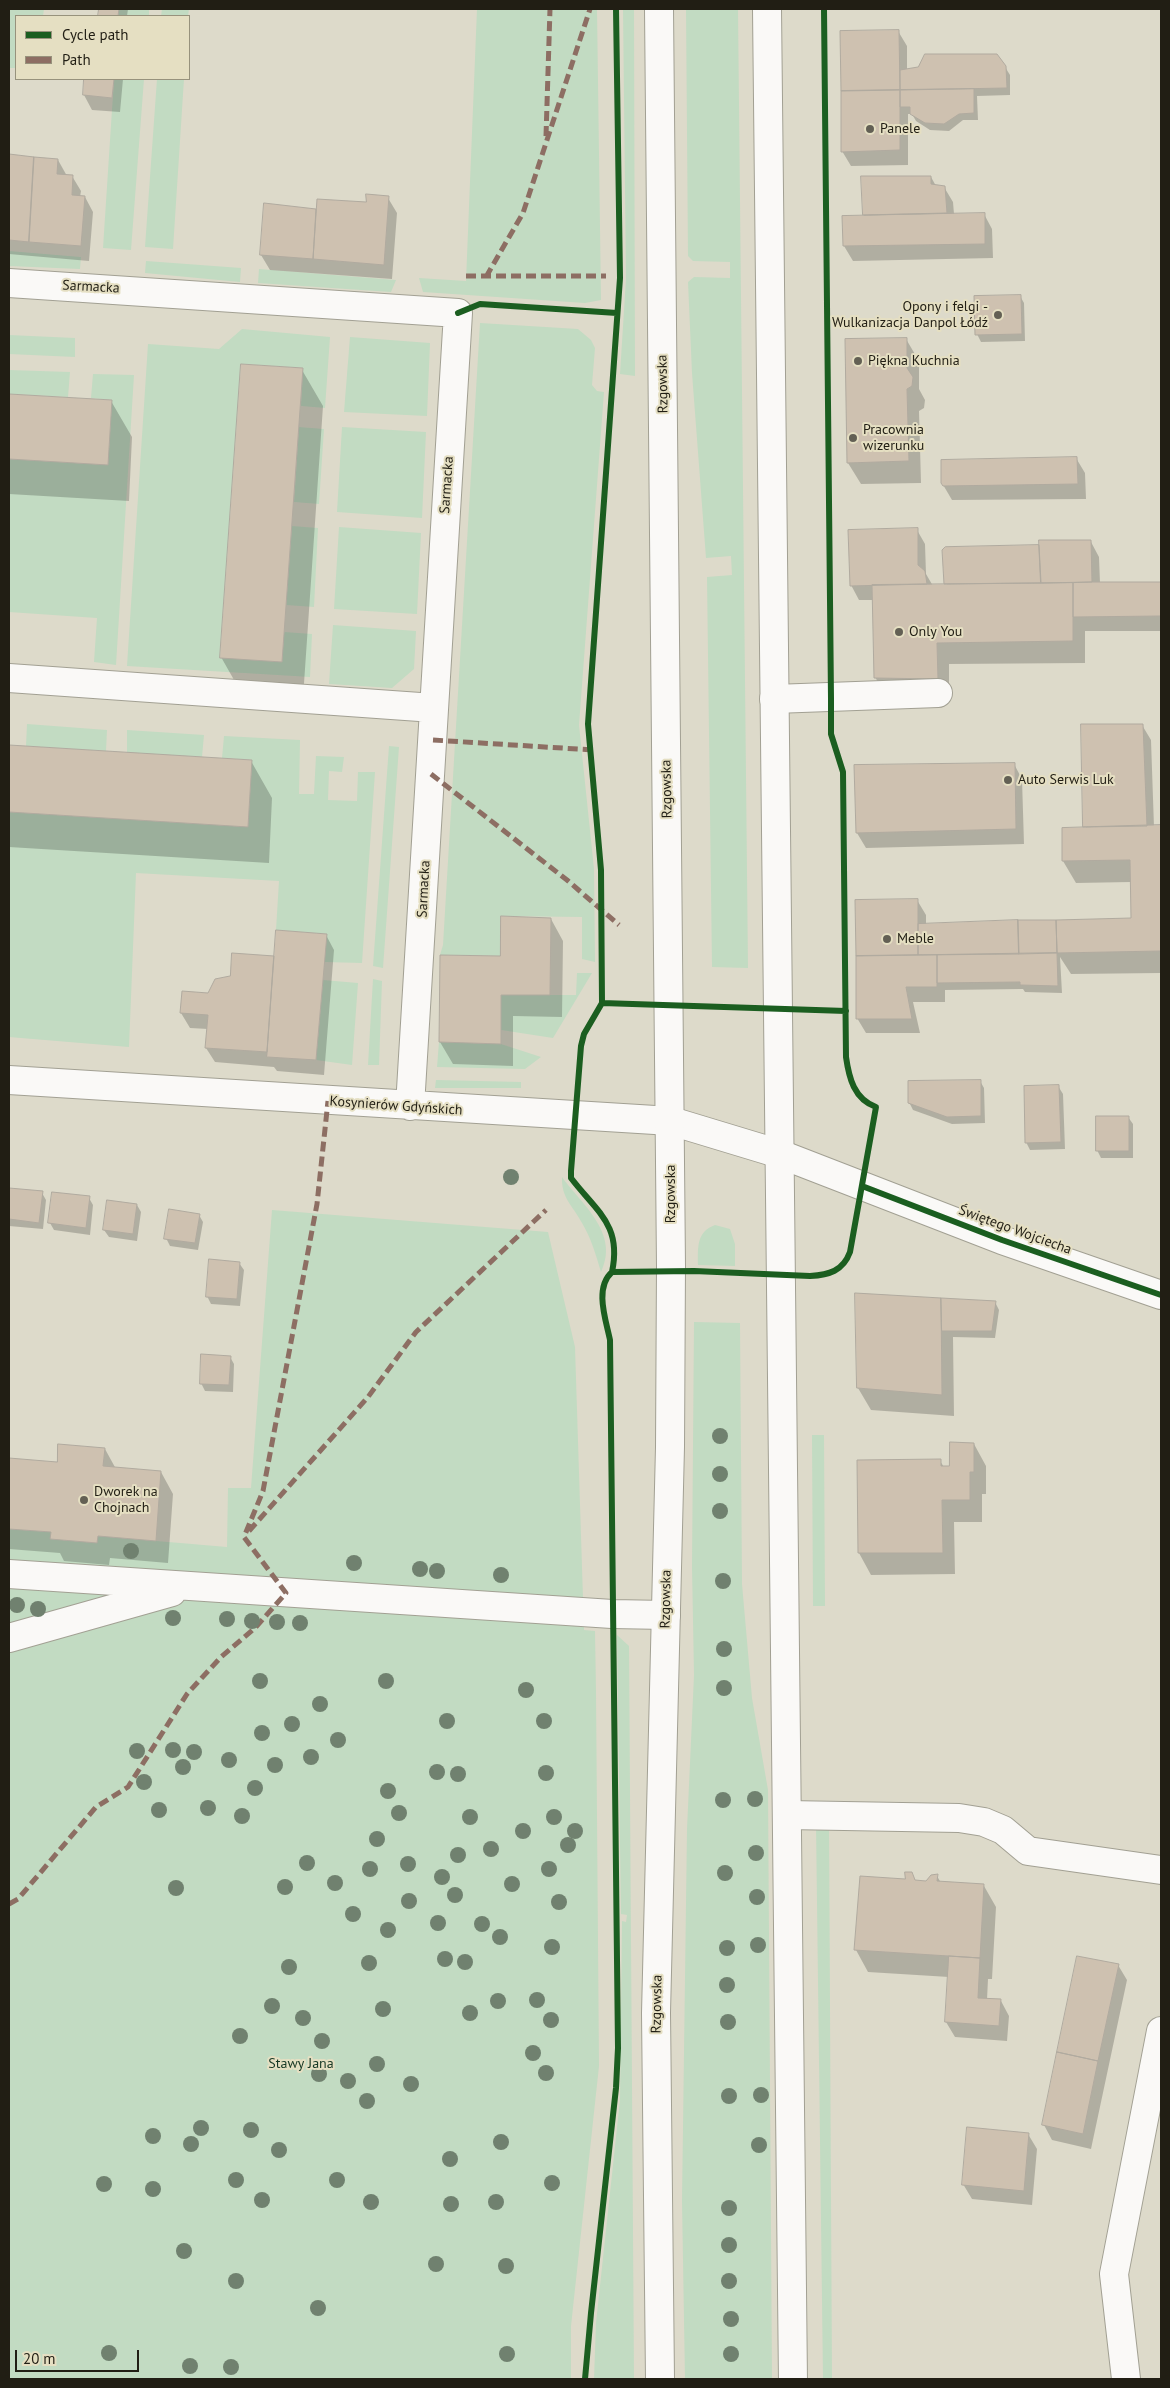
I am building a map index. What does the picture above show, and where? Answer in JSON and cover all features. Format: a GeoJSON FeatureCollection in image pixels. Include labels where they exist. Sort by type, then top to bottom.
{"type":"FeatureCollection","features":[{"type":"Feature","properties":{"kind":"main road","name":"Rzgowska"},"geometry":{"type":"LineString","coordinates":[[659,9],[671,1121],[670,1447],[656,2013],[660,2379]]}},
{"type":"Feature","properties":{"kind":"main road"},"geometry":{"type":"LineString","coordinates":[[767,9],[793,2379]]}},
{"type":"Feature","properties":{"kind":"main road","name":"Sarmacka"},"geometry":{"type":"LineString","coordinates":[[9,283],[458,313],[410,1106]]}},
{"type":"Feature","properties":{"kind":"main road"},"geometry":{"type":"LineString","coordinates":[[9,678],[434,708]]}},
{"type":"Feature","properties":{"kind":"main road"},"geometry":{"type":"LineString","coordinates":[[774,699],[938,693]]}},
{"type":"Feature","properties":{"kind":"main road","name":"Kosynierów Gdyńskich"},"geometry":{"type":"LineString","coordinates":[[9,1080],[671,1121],[780,1154]]}},
{"type":"Feature","properties":{"kind":"main road","name":"Świętego Wojciecha"},"geometry":{"type":"LineString","coordinates":[[780,1154],[1002,1240],[1161,1295]]}},
{"type":"Feature","properties":{"kind":"main road"},"geometry":{"type":"LineString","coordinates":[[9,1574],[591,1613],[666,1615]]}},
{"type":"Feature","properties":{"kind":"main road"},"geometry":{"type":"LineString","coordinates":[[9,1638],[192,1586]]}},
{"type":"Feature","properties":{"kind":"main road"},"geometry":{"type":"LineString","coordinates":[[787,1815],[959,1818],[984,1822],[1003,1830],[1028,1851],[1161,1870]]}},
{"type":"Feature","properties":{"kind":"main road"},"geometry":{"type":"LineString","coordinates":[[1126,2379],[1114,2274],[1161,2031]]}},
{"type":"Feature","properties":{"kind":"green space"},"geometry":{"type":"Polygon","coordinates":[[[9,9],[44,9],[43,15],[15,15],[15,68],[9,68],[9,9]]]}},
{"type":"Feature","properties":{"kind":"green space"},"geometry":{"type":"Polygon","coordinates":[[[119,9],[149,9],[149,15],[118,15],[119,9]]]}},
{"type":"Feature","properties":{"kind":"green space"},"geometry":{"type":"Polygon","coordinates":[[[162,9],[189,9],[188,15],[161,15],[162,9]]]}},
{"type":"Feature","properties":{"kind":"green space"},"geometry":{"type":"Polygon","coordinates":[[[477,9],[597,9],[601,300],[585,303],[423,292],[419,278],[466,281],[477,9]]]}},
{"type":"Feature","properties":{"kind":"green space"},"geometry":{"type":"Polygon","coordinates":[[[623,9],[634,9],[635,376],[620,374],[626,279],[623,9]]]}},
{"type":"Feature","properties":{"kind":"green space"},"geometry":{"type":"Polygon","coordinates":[[[686,9],[738,9],[748,968],[712,967],[707,577],[732,575],[731,556],[706,558],[692,373],[688,282],[694,277],[730,278],[730,262],[693,261],[688,256],[686,9]]]}},
{"type":"Feature","properties":{"kind":"green space"},"geometry":{"type":"Polygon","coordinates":[[[114,80],[144,80],[131,250],[103,248],[114,80]]]}},
{"type":"Feature","properties":{"kind":"green space"},"geometry":{"type":"Polygon","coordinates":[[[157,80],[184,80],[173,249],[145,247],[157,80]]]}},
{"type":"Feature","properties":{"kind":"green space"},"geometry":{"type":"Polygon","coordinates":[[[9,251],[81,257],[80,269],[9,266],[9,251]]]}},
{"type":"Feature","properties":{"kind":"green space"},"geometry":{"type":"Polygon","coordinates":[[[146,261],[241,268],[240,282],[145,273],[146,261]]]}},
{"type":"Feature","properties":{"kind":"green space"},"geometry":{"type":"Polygon","coordinates":[[[259,269],[396,280],[391,292],[258,283],[259,269]]]}},
{"type":"Feature","properties":{"kind":"green space"},"geometry":{"type":"Polygon","coordinates":[[[480,323],[578,329],[591,340],[595,348],[592,385],[597,391],[604,392],[579,725],[594,869],[595,962],[582,959],[582,917],[501,916],[500,956],[440,955],[443,945],[480,323]]]}},
{"type":"Feature","properties":{"kind":"green space"},"geometry":{"type":"Polygon","coordinates":[[[242,329],[330,337],[325,408],[301,406],[303,368],[241,364],[220,657],[282,662],[284,632],[312,634],[310,677],[127,666],[148,344],[219,349],[242,329]]]}},
{"type":"Feature","properties":{"kind":"green space"},"geometry":{"type":"Polygon","coordinates":[[[9,335],[75,338],[75,357],[9,354],[9,335]]]}},
{"type":"Feature","properties":{"kind":"green space"},"geometry":{"type":"Polygon","coordinates":[[[350,337],[430,343],[427,416],[344,412],[350,337]]]}},
{"type":"Feature","properties":{"kind":"green space"},"geometry":{"type":"Polygon","coordinates":[[[9,370],[70,372],[68,397],[9,394],[9,370]]]}},
{"type":"Feature","properties":{"kind":"green space"},"geometry":{"type":"Polygon","coordinates":[[[93,374],[134,375],[116,665],[94,662],[97,618],[9,612],[9,459],[108,465],[112,400],[91,398],[93,374]]]}},
{"type":"Feature","properties":{"kind":"green space"},"geometry":{"type":"Polygon","coordinates":[[[299,427],[324,429],[319,504],[294,502],[299,427]]]}},
{"type":"Feature","properties":{"kind":"green space"},"geometry":{"type":"Polygon","coordinates":[[[342,427],[426,432],[422,518],[337,512],[342,427]]]}},
{"type":"Feature","properties":{"kind":"green space"},"geometry":{"type":"Polygon","coordinates":[[[292,526],[318,528],[314,607],[286,605],[292,526]]]}},
{"type":"Feature","properties":{"kind":"green space"},"geometry":{"type":"Polygon","coordinates":[[[339,527],[421,533],[417,614],[334,609],[339,527]]]}},
{"type":"Feature","properties":{"kind":"green space"},"geometry":{"type":"Polygon","coordinates":[[[333,625],[416,631],[414,669],[392,688],[329,684],[333,625]]]}},
{"type":"Feature","properties":{"kind":"green space"},"geometry":{"type":"Polygon","coordinates":[[[27,724],[107,730],[106,751],[26,746],[27,724]]]}},
{"type":"Feature","properties":{"kind":"green space"},"geometry":{"type":"Polygon","coordinates":[[[127,730],[204,735],[202,757],[127,753],[127,730]]]}},
{"type":"Feature","properties":{"kind":"green space"},"geometry":{"type":"Polygon","coordinates":[[[224,736],[300,740],[299,794],[314,794],[316,756],[344,757],[342,772],[329,771],[328,800],[357,801],[358,772],[375,772],[362,963],[324,962],[326,934],[276,930],[279,881],[136,873],[129,1047],[9,1037],[9,812],[248,827],[252,760],[222,758],[224,736]]]}},
{"type":"Feature","properties":{"kind":"green space"},"geometry":{"type":"Polygon","coordinates":[[[389,746],[399,747],[383,968],[373,966],[389,746]]]}},
{"type":"Feature","properties":{"kind":"green space"},"geometry":{"type":"Polygon","coordinates":[[[577,973],[592,973],[553,1038],[501,1030],[501,995],[576,995],[577,973]]]}},
{"type":"Feature","properties":{"kind":"green space"},"geometry":{"type":"Polygon","coordinates":[[[373,979],[382,981],[379,1065],[368,1065],[373,979]]]}},
{"type":"Feature","properties":{"kind":"green space"},"geometry":{"type":"Polygon","coordinates":[[[323,980],[358,983],[352,1065],[316,1060],[323,980]]]}},
{"type":"Feature","properties":{"kind":"green space"},"geometry":{"type":"Polygon","coordinates":[[[439,1042],[501,1044],[541,1057],[525,1069],[437,1067],[439,1042]]]}},
{"type":"Feature","properties":{"kind":"green space"},"geometry":{"type":"Polygon","coordinates":[[[436,1080],[521,1082],[521,1088],[435,1088],[436,1080]]]}},
{"type":"Feature","properties":{"kind":"green space"},"geometry":{"type":"Polygon","coordinates":[[[562,1177],[596,1220],[602,1232],[606,1245],[606,1258],[601,1272],[588,1235],[563,1191],[562,1177]]]}},
{"type":"Feature","properties":{"kind":"green space","name":"Stawy Jana"},"geometry":{"type":"Polygon","coordinates":[[[272,1210],[548,1232],[575,1347],[584,1630],[595,1631],[599,2066],[571,2326],[571,2379],[9,2379],[9,1529],[51,1532],[51,1539],[97,1543],[98,1536],[227,1547],[228,1488],[251,1488],[272,1210]]]}},
{"type":"Feature","properties":{"kind":"green space"},"geometry":{"type":"Polygon","coordinates":[[[715,1225],[730,1229],[735,1244],[735,1266],[698,1265],[698,1247],[701,1236],[715,1225]]]}},
{"type":"Feature","properties":{"kind":"green space"},"geometry":{"type":"Polygon","coordinates":[[[694,1322],[740,1323],[742,1584],[752,1698],[768,1790],[772,2379],[685,2379],[682,2201],[687,1829],[694,1675],[692,1567],[694,1322]]]}},
{"type":"Feature","properties":{"kind":"green space"},"geometry":{"type":"Polygon","coordinates":[[[812,1435],[824,1435],[825,1606],[813,1606],[812,1435]]]}},
{"type":"Feature","properties":{"kind":"green space"},"geometry":{"type":"Polygon","coordinates":[[[617,1635],[629,1646],[634,2379],[594,2379],[596,2323],[620,2100],[622,1921],[626,1922],[627,1915],[621,1914],[617,1635]]]}},
{"type":"Feature","properties":{"kind":"green space"},"geometry":{"type":"Polygon","coordinates":[[[816,1823],[829,1823],[832,2379],[823,2379],[816,1823]]]}},
{"type":"Feature","properties":{"kind":"building"},"geometry":{"type":"Polygon","coordinates":[[[99,9],[119,9],[118,15],[98,15],[99,9]]]}},
{"type":"Feature","properties":{"kind":"building"},"geometry":{"type":"Polygon","coordinates":[[[899,30],[900,90],[841,91],[840,31],[899,30]]]}},
{"type":"Feature","properties":{"kind":"building"},"geometry":{"type":"Polygon","coordinates":[[[925,54],[997,54],[1006,66],[1007,88],[900,90],[900,70],[918,67],[925,54]]]}},
{"type":"Feature","properties":{"kind":"building"},"geometry":{"type":"Polygon","coordinates":[[[84,80],[114,80],[112,98],[83,95],[84,80]]]}},
{"type":"Feature","properties":{"kind":"building"},"geometry":{"type":"Polygon","coordinates":[[[974,89],[974,113],[959,114],[944,124],[925,123],[910,114],[910,107],[900,107],[900,90],[974,89]]]}},
{"type":"Feature","properties":{"kind":"building","name":"Panele"},"geometry":{"type":"Polygon","coordinates":[[[900,90],[900,150],[841,152],[841,91],[900,90]]]}},
{"type":"Feature","properties":{"kind":"building"},"geometry":{"type":"Polygon","coordinates":[[[9,154],[34,157],[29,242],[9,240],[9,154]]]}},
{"type":"Feature","properties":{"kind":"building"},"geometry":{"type":"Polygon","coordinates":[[[34,157],[58,159],[57,174],[73,175],[72,195],[85,196],[81,246],[29,242],[34,157]]]}},
{"type":"Feature","properties":{"kind":"building"},"geometry":{"type":"Polygon","coordinates":[[[861,176],[931,176],[931,184],[945,186],[947,213],[863,215],[861,176]]]}},
{"type":"Feature","properties":{"kind":"building"},"geometry":{"type":"Polygon","coordinates":[[[366,194],[389,196],[384,265],[313,259],[317,199],[366,202],[366,194]]]}},
{"type":"Feature","properties":{"kind":"building"},"geometry":{"type":"Polygon","coordinates":[[[264,203],[316,209],[313,259],[260,255],[264,203]]]}},
{"type":"Feature","properties":{"kind":"building"},"geometry":{"type":"Polygon","coordinates":[[[985,213],[985,244],[843,246],[842,216],[985,213]]]}},
{"type":"Feature","properties":{"kind":"building","name":"Opony i felgi - Wulkanizacja Danpol Łódź"},"geometry":{"type":"Polygon","coordinates":[[[1021,295],[1022,334],[975,335],[974,296],[1021,295]]]}},
{"type":"Feature","properties":{"kind":"building"},"geometry":{"type":"Polygon","coordinates":[[[907,338],[907,368],[913,377],[912,386],[907,389],[909,461],[847,463],[845,339],[907,338]]]}},
{"type":"Feature","properties":{"kind":"building"},"geometry":{"type":"Polygon","coordinates":[[[241,364],[303,368],[282,662],[220,658],[241,364]]]}},
{"type":"Feature","properties":{"kind":"building"},"geometry":{"type":"Polygon","coordinates":[[[9,394],[112,400],[108,465],[9,459],[9,394]]]}},
{"type":"Feature","properties":{"kind":"building"},"geometry":{"type":"Polygon","coordinates":[[[1077,457],[1078,484],[943,486],[941,483],[941,460],[1077,457]]]}},
{"type":"Feature","properties":{"kind":"building"},"geometry":{"type":"Polygon","coordinates":[[[918,528],[918,565],[925,571],[927,584],[850,586],[848,530],[918,528]]]}},
{"type":"Feature","properties":{"kind":"building"},"geometry":{"type":"Polygon","coordinates":[[[1039,540],[1091,540],[1092,582],[1041,583],[1039,540]]]}},
{"type":"Feature","properties":{"kind":"building"},"geometry":{"type":"Polygon","coordinates":[[[1039,545],[1041,583],[944,584],[942,550],[945,547],[1039,545]]]}},
{"type":"Feature","properties":{"kind":"building"},"geometry":{"type":"Polygon","coordinates":[[[1161,582],[1161,616],[1073,617],[1073,583],[1161,582]]]}},
{"type":"Feature","properties":{"kind":"building"},"geometry":{"type":"Polygon","coordinates":[[[1073,583],[1073,641],[937,643],[938,679],[874,678],[872,585],[1073,583]]]}},
{"type":"Feature","properties":{"kind":"building"},"geometry":{"type":"Polygon","coordinates":[[[1081,724],[1143,724],[1147,826],[1083,827],[1081,724]]]}},
{"type":"Feature","properties":{"kind":"building"},"geometry":{"type":"Polygon","coordinates":[[[9,745],[252,760],[248,827],[9,812],[9,745]]]}},
{"type":"Feature","properties":{"kind":"building"},"geometry":{"type":"Polygon","coordinates":[[[1015,763],[1016,829],[856,833],[854,765],[1015,763]]]}},
{"type":"Feature","properties":{"kind":"building"},"geometry":{"type":"Polygon","coordinates":[[[1161,825],[1161,951],[1057,953],[1056,920],[1131,918],[1130,860],[1062,861],[1062,828],[1161,825]]]}},
{"type":"Feature","properties":{"kind":"building","name":"Meble"},"geometry":{"type":"Polygon","coordinates":[[[918,899],[918,955],[856,956],[855,900],[918,899]]]}},
{"type":"Feature","properties":{"kind":"building"},"geometry":{"type":"Polygon","coordinates":[[[501,916],[551,918],[550,995],[501,995],[501,1044],[439,1042],[440,955],[500,956],[501,916]]]}},
{"type":"Feature","properties":{"kind":"building"},"geometry":{"type":"Polygon","coordinates":[[[1018,920],[1056,920],[1057,953],[1019,954],[1018,920]]]}},
{"type":"Feature","properties":{"kind":"building"},"geometry":{"type":"Polygon","coordinates":[[[1018,920],[1019,954],[918,955],[918,924],[1018,920]]]}},
{"type":"Feature","properties":{"kind":"building"},"geometry":{"type":"Polygon","coordinates":[[[276,930],[327,934],[316,1060],[267,1057],[276,930]]]}},
{"type":"Feature","properties":{"kind":"building"},"geometry":{"type":"Polygon","coordinates":[[[232,953],[274,956],[267,1052],[205,1048],[208,1015],[180,1013],[182,991],[208,993],[215,979],[230,976],[232,953]]]}},
{"type":"Feature","properties":{"kind":"building"},"geometry":{"type":"Polygon","coordinates":[[[1057,953],[1058,986],[1020,985],[1020,982],[937,983],[937,955],[1057,953]]]}},
{"type":"Feature","properties":{"kind":"building"},"geometry":{"type":"Polygon","coordinates":[[[937,955],[937,987],[906,987],[912,1019],[856,1019],[856,956],[937,955]]]}},
{"type":"Feature","properties":{"kind":"building"},"geometry":{"type":"Polygon","coordinates":[[[981,1080],[981,1116],[947,1117],[908,1103],[908,1081],[981,1080]]]}},
{"type":"Feature","properties":{"kind":"building"},"geometry":{"type":"Polygon","coordinates":[[[1059,1085],[1061,1142],[1025,1143],[1024,1086],[1059,1085]]]}},
{"type":"Feature","properties":{"kind":"building"},"geometry":{"type":"Polygon","coordinates":[[[1096,1116],[1129,1116],[1129,1151],[1096,1151],[1096,1116]]]}},
{"type":"Feature","properties":{"kind":"building"},"geometry":{"type":"Polygon","coordinates":[[[9,1188],[43,1191],[39,1223],[9,1219],[9,1188]]]}},
{"type":"Feature","properties":{"kind":"building"},"geometry":{"type":"Polygon","coordinates":[[[52,1192],[90,1196],[86,1228],[48,1223],[52,1192]]]}},
{"type":"Feature","properties":{"kind":"building"},"geometry":{"type":"Polygon","coordinates":[[[107,1200],[137,1204],[133,1234],[103,1230],[107,1200]]]}},
{"type":"Feature","properties":{"kind":"building"},"geometry":{"type":"Polygon","coordinates":[[[169,1209],[200,1214],[195,1243],[164,1239],[169,1209]]]}},
{"type":"Feature","properties":{"kind":"building"},"geometry":{"type":"Polygon","coordinates":[[[209,1259],[240,1262],[237,1299],[206,1297],[209,1259]]]}},
{"type":"Feature","properties":{"kind":"building"},"geometry":{"type":"Polygon","coordinates":[[[855,1293],[941,1298],[942,1395],[857,1388],[855,1293]]]}},
{"type":"Feature","properties":{"kind":"building"},"geometry":{"type":"Polygon","coordinates":[[[941,1298],[996,1301],[992,1331],[942,1331],[941,1298]]]}},
{"type":"Feature","properties":{"kind":"building"},"geometry":{"type":"Polygon","coordinates":[[[201,1354],[231,1356],[229,1385],[200,1384],[201,1354]]]}},
{"type":"Feature","properties":{"kind":"building"},"geometry":{"type":"Polygon","coordinates":[[[950,1442],[974,1443],[974,1472],[970,1472],[970,1500],[942,1500],[943,1553],[858,1553],[857,1460],[941,1459],[941,1466],[949,1466],[950,1442]]]}},
{"type":"Feature","properties":{"kind":"building","name":"Dworek na Chojnach"},"geometry":{"type":"Polygon","coordinates":[[[58,1444],[105,1448],[103,1466],[161,1471],[156,1541],[98,1536],[97,1543],[50,1539],[51,1532],[9,1529],[9,1458],[57,1462],[58,1444]]]}},
{"type":"Feature","properties":{"kind":"building"},"geometry":{"type":"Polygon","coordinates":[[[905,1872],[912,1872],[915,1880],[926,1881],[931,1875],[938,1874],[937,1881],[984,1884],[980,1958],[854,1950],[860,1876],[905,1879],[905,1872]]]}},
{"type":"Feature","properties":{"kind":"building"},"geometry":{"type":"Polygon","coordinates":[[[949,1956],[980,1958],[978,1998],[1001,1999],[999,2026],[945,2022],[949,1956]]]}},
{"type":"Feature","properties":{"kind":"building"},"geometry":{"type":"Polygon","coordinates":[[[1077,1956],[1119,1964],[1098,2061],[1057,2052],[1077,1956]]]}},
{"type":"Feature","properties":{"kind":"building"},"geometry":{"type":"Polygon","coordinates":[[[1057,2052],[1098,2061],[1083,2134],[1042,2125],[1057,2052]]]}},
{"type":"Feature","properties":{"kind":"building"},"geometry":{"type":"Polygon","coordinates":[[[967,2127],[1029,2133],[1024,2191],[962,2185],[967,2127]]]}},
{"type":"Feature","properties":{"kind":"marked path"},"geometry":{"type":"LineString","coordinates":[[546,136],[550,9]]}},
{"type":"Feature","properties":{"kind":"marked path"},"geometry":{"type":"LineString","coordinates":[[486,277],[523,213],[590,9]]}},
{"type":"Feature","properties":{"kind":"marked path"},"geometry":{"type":"LineString","coordinates":[[466,276],[606,276]]}},
{"type":"Feature","properties":{"kind":"marked path"},"geometry":{"type":"LineString","coordinates":[[433,740],[593,750]]}},
{"type":"Feature","properties":{"kind":"marked path"},"geometry":{"type":"LineString","coordinates":[[431,774],[567,880],[619,925]]}},
{"type":"Feature","properties":{"kind":"marked path"},"geometry":{"type":"LineString","coordinates":[[9,1904],[18,1899],[96,1807],[128,1787],[187,1694],[221,1657],[255,1628],[286,1593],[244,1537],[263,1491],[317,1204],[328,1101]]}},
{"type":"Feature","properties":{"kind":"marked path"},"geometry":{"type":"LineString","coordinates":[[249,1531],[368,1397],[416,1332],[546,1210]]}},
{"type":"Feature","properties":{"kind":"cycle path"},"geometry":{"type":"LineString","coordinates":[[585,2379],[616,2088],[618,2048],[610,1340],[602,1295],[607,1279],[612,1272],[614,1256],[613,1242],[605,1220],[571,1178],[571,1171],[581,1046],[584,1034],[602,1003],[601,870],[588,724],[620,278],[616,9]]}},
{"type":"Feature","properties":{"kind":"cycle path"},"geometry":{"type":"LineString","coordinates":[[612,1272],[694,1271],[810,1276],[829,1273],[839,1268],[850,1252],[876,1107],[862,1099],[854,1087],[846,1057],[843,772],[831,734],[824,9]]}},
{"type":"Feature","properties":{"kind":"cycle path"},"geometry":{"type":"LineString","coordinates":[[458,313],[480,304],[617,313]]}},
{"type":"Feature","properties":{"kind":"cycle path"},"geometry":{"type":"LineString","coordinates":[[602,1003],[846,1011]]}},
{"type":"Feature","properties":{"kind":"cycle path"},"geometry":{"type":"LineString","coordinates":[[862,1186],[1002,1240],[1161,1295]]}},
{"type":"Feature","properties":{"kind":"place","name":"Panele"},"geometry":{"type":"Point","coordinates":[870,129]}},
{"type":"Feature","properties":{"kind":"place","name":"Opony i felgi - Wulkanizacja Danpol Łódź"},"geometry":{"type":"Point","coordinates":[998,315]}},
{"type":"Feature","properties":{"kind":"place","name":"Piękna Kuchnia"},"geometry":{"type":"Point","coordinates":[858,361]}},
{"type":"Feature","properties":{"kind":"place","name":"Pracownia wizerunku"},"geometry":{"type":"Point","coordinates":[853,438]}},
{"type":"Feature","properties":{"kind":"place","name":"Only You"},"geometry":{"type":"Point","coordinates":[899,632]}},
{"type":"Feature","properties":{"kind":"place","name":"Auto Serwis Luk"},"geometry":{"type":"Point","coordinates":[1008,780]}},
{"type":"Feature","properties":{"kind":"place","name":"Meble"},"geometry":{"type":"Point","coordinates":[887,939]}},
{"type":"Feature","properties":{"kind":"place","name":"Dworek na Chojnach"},"geometry":{"type":"Point","coordinates":[84,1500]}}]}
